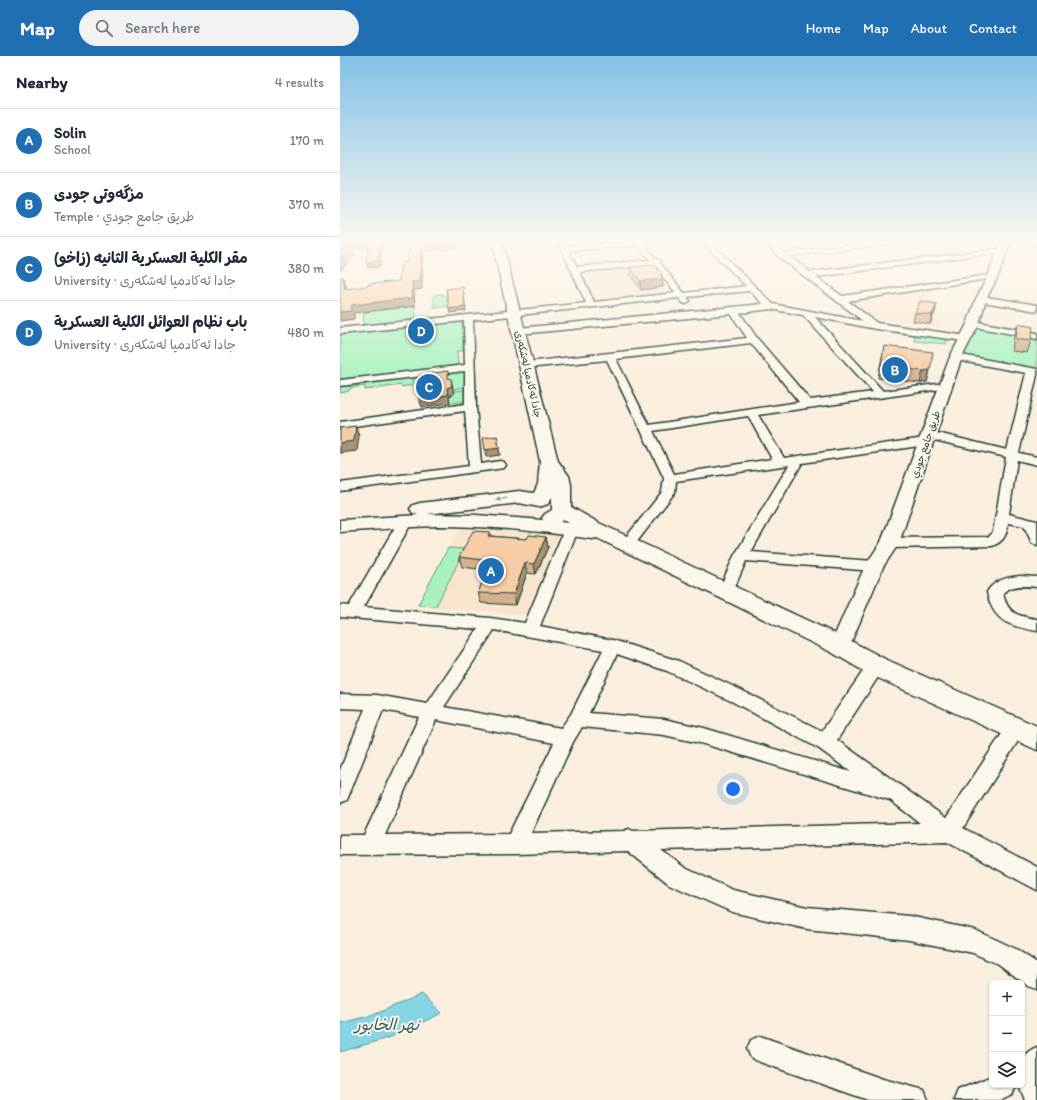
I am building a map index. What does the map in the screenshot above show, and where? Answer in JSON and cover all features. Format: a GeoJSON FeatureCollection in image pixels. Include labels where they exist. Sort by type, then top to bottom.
{"type":"FeatureCollection","features":[{"type":"Feature","properties":{"kind":"main road","name":"جادا ئه‌كادميا له‌شكه‌رى"},"geometry":{"type":"LineString","coordinates":[[509,290],[549,461],[558,472],[562,485],[548,509]]}},
{"type":"Feature","properties":{"kind":"main road"},"geometry":{"type":"LineString","coordinates":[[340,517],[526,497],[548,509],[618,540],[840,646],[876,666],[1037,738]]}},
{"type":"Feature","properties":{"kind":"main road"},"geometry":{"type":"LineString","coordinates":[[514,524],[548,509]]}},
{"type":"Feature","properties":{"kind":"main road"},"geometry":{"type":"LineString","coordinates":[[548,509],[571,530]]}},
{"type":"Feature","properties":{"kind":"main road"},"geometry":{"type":"LineString","coordinates":[[340,526],[456,520],[571,530],[618,540]]}},
{"type":"Feature","properties":{"kind":"street"},"geometry":{"type":"LineString","coordinates":[[584,290],[591,304]]}},
{"type":"Feature","properties":{"kind":"street"},"geometry":{"type":"LineString","coordinates":[[654,290],[658,298]]}},
{"type":"Feature","properties":{"kind":"street"},"geometry":{"type":"LineString","coordinates":[[678,290],[695,315]]}},
{"type":"Feature","properties":{"kind":"street"},"geometry":{"type":"LineString","coordinates":[[340,330],[735,290]]}},
{"type":"Feature","properties":{"kind":"street"},"geometry":{"type":"LineString","coordinates":[[754,290],[770,306]]}},
{"type":"Feature","properties":{"kind":"street"},"geometry":{"type":"LineString","coordinates":[[829,290],[876,326]]}},
{"type":"Feature","properties":{"kind":"street"},"geometry":{"type":"LineString","coordinates":[[841,298],[898,290]]}},
{"type":"Feature","properties":{"kind":"street","name":"طريق جامع جودي"},"geometry":{"type":"LineString","coordinates":[[840,646],[874,566],[890,543],[944,386],[964,338],[973,324],[981,299],[986,290]]}},
{"type":"Feature","properties":{"kind":"street"},"geometry":{"type":"LineString","coordinates":[[981,299],[1037,308]]}},
{"type":"Feature","properties":{"kind":"street"},"geometry":{"type":"LineString","coordinates":[[519,330],[695,315],[770,306],[876,326],[964,338]]}},
{"type":"Feature","properties":{"kind":"street"},"geometry":{"type":"LineString","coordinates":[[734,311],[753,340],[807,404]]}},
{"type":"Feature","properties":{"kind":"street"},"geometry":{"type":"LineString","coordinates":[[806,313],[880,394]]}},
{"type":"Feature","properties":{"kind":"street"},"geometry":{"type":"LineString","coordinates":[[468,317],[470,407],[475,468]]}},
{"type":"Feature","properties":{"kind":"street"},"geometry":{"type":"LineString","coordinates":[[973,324],[1037,336]]}},
{"type":"Feature","properties":{"kind":"street"},"geometry":{"type":"LineString","coordinates":[[527,365],[753,340]]}},
{"type":"Feature","properties":{"kind":"street"},"geometry":{"type":"LineString","coordinates":[[610,357],[670,478],[668,492],[618,540]]}},
{"type":"Feature","properties":{"kind":"street"},"geometry":{"type":"LineString","coordinates":[[890,543],[992,541],[997,538],[1000,532],[1012,455],[1034,372],[956,357]]}},
{"type":"Feature","properties":{"kind":"street"},"geometry":{"type":"LineString","coordinates":[[340,383],[470,367]]}},
{"type":"Feature","properties":{"kind":"street"},"geometry":{"type":"LineString","coordinates":[[645,429],[751,412],[944,386]]}},
{"type":"Feature","properties":{"kind":"street"},"geometry":{"type":"LineString","coordinates":[[340,424],[470,407]]}},
{"type":"Feature","properties":{"kind":"street"},"geometry":{"type":"LineString","coordinates":[[751,412],[780,462]]}},
{"type":"Feature","properties":{"kind":"street"},"geometry":{"type":"LineString","coordinates":[[670,478],[780,462],[797,461],[927,438],[1037,461]]}},
{"type":"Feature","properties":{"kind":"street"},"geometry":{"type":"LineString","coordinates":[[726,592],[741,556],[797,461]]}},
{"type":"Feature","properties":{"kind":"street"},"geometry":{"type":"LineString","coordinates":[[340,487],[500,464]]}},
{"type":"Feature","properties":{"kind":"street"},"geometry":{"type":"LineString","coordinates":[[1002,517],[1034,525],[1037,540]]}},
{"type":"Feature","properties":{"kind":"street"},"geometry":{"type":"LineString","coordinates":[[405,522],[347,611],[490,624],[530,630],[614,646],[674,666],[739,697],[825,742],[949,832],[1037,879]]}},
{"type":"Feature","properties":{"kind":"street"},"geometry":{"type":"LineString","coordinates":[[530,630],[571,530]]}},
{"type":"Feature","properties":{"kind":"street"},"geometry":{"type":"LineString","coordinates":[[741,556],[874,566]]}},
{"type":"Feature","properties":{"kind":"street"},"geometry":{"type":"LineString","coordinates":[[1037,582],[1007,582],[999,586],[995,592],[996,602],[1001,612],[1014,621],[1037,625]]}},
{"type":"Feature","properties":{"kind":"street"},"geometry":{"type":"LineString","coordinates":[[370,845],[431,712],[490,624]]}},
{"type":"Feature","properties":{"kind":"street"},"geometry":{"type":"LineString","coordinates":[[515,844],[566,736],[577,719],[614,646]]}},
{"type":"Feature","properties":{"kind":"street"},"geometry":{"type":"LineString","coordinates":[[825,742],[876,666]]}},
{"type":"Feature","properties":{"kind":"street"},"geometry":{"type":"LineString","coordinates":[[340,701],[377,702],[566,736]]}},
{"type":"Feature","properties":{"kind":"street"},"geometry":{"type":"LineString","coordinates":[[340,794],[377,702]]}},
{"type":"Feature","properties":{"kind":"street"},"geometry":{"type":"LineString","coordinates":[[577,719],[664,728],[704,736],[899,795]]}},
{"type":"Feature","properties":{"kind":"street"},"geometry":{"type":"LineString","coordinates":[[949,832],[1016,728]]}},
{"type":"Feature","properties":{"kind":"street"},"geometry":{"type":"LineString","coordinates":[[340,845],[515,844],[629,839],[949,832]]}},
{"type":"Feature","properties":{"kind":"street"},"geometry":{"type":"LineString","coordinates":[[629,839],[677,876],[732,901],[807,918],[909,928],[975,942],[1008,957],[1037,977]]}},
{"type":"Feature","properties":{"kind":"street"},"geometry":{"type":"LineString","coordinates":[[760,1049],[883,1092],[914,1100]]}},
{"type":"Feature","properties":{"kind":"street"},"geometry":{"type":"LineString","coordinates":[[968,1100],[996,1088]]}},
{"type":"Feature","properties":{"kind":"shaded area"},"geometry":{"type":"Polygon","coordinates":[[[587,290],[669,290],[672,294],[593,302],[587,290]]]}},
{"type":"Feature","properties":{"kind":"shaded area"},"geometry":{"type":"Polygon","coordinates":[[[915,290],[931,290],[935,292],[940,328],[870,316],[848,299],[915,290]]]}},
{"type":"Feature","properties":{"kind":"shaded area"},"geometry":{"type":"Polygon","coordinates":[[[460,528],[559,535],[528,615],[417,606],[460,528]]]}},
{"type":"Feature","properties":{"kind":"green space"},"geometry":{"type":"Polygon","coordinates":[[[443,294],[443,296],[450,295],[451,306],[434,308],[434,295],[443,294]]]}},
{"type":"Feature","properties":{"kind":"green space"},"geometry":{"type":"Polygon","coordinates":[[[415,306],[416,320],[363,326],[364,313],[415,306]]]}},
{"type":"Feature","properties":{"kind":"green space"},"geometry":{"type":"Polygon","coordinates":[[[457,320],[462,322],[463,351],[457,351],[458,365],[340,380],[340,333],[457,320]]]}},
{"type":"Feature","properties":{"kind":"green space"},"geometry":{"type":"Polygon","coordinates":[[[971,327],[1037,338],[1037,369],[962,357],[971,327]]]}},
{"type":"Feature","properties":{"kind":"green space"},"geometry":{"type":"Polygon","coordinates":[[[915,334],[948,338],[946,344],[914,341],[915,334]]]}},
{"type":"Feature","properties":{"kind":"green space"},"geometry":{"type":"Polygon","coordinates":[[[464,370],[466,387],[453,389],[449,379],[417,383],[417,376],[464,370]]]}},
{"type":"Feature","properties":{"kind":"green space"},"geometry":{"type":"Polygon","coordinates":[[[414,376],[413,385],[402,387],[401,385],[365,390],[365,386],[350,388],[349,391],[340,393],[340,385],[414,376]]]}},
{"type":"Feature","properties":{"kind":"green space"},"geometry":{"type":"Polygon","coordinates":[[[465,390],[466,401],[450,403],[449,396],[454,394],[454,391],[465,390]]]}},
{"type":"Feature","properties":{"kind":"green space"},"geometry":{"type":"Polygon","coordinates":[[[448,548],[465,549],[436,606],[418,605],[448,548]]]}},
{"type":"Feature","properties":{"kind":"water","name":"نهر الخابور"},"geometry":{"type":"Polygon","coordinates":[[[422,994],[442,1013],[391,1037],[340,1052],[340,1023],[373,1015],[422,994]]]}},
{"type":"Feature","properties":{"kind":"building"},"geometry":{"type":"Polygon","coordinates":[[[340,290],[412,290],[413,298],[352,305],[351,311],[340,312],[340,290]]]}},
{"type":"Feature","properties":{"kind":"building"},"geometry":{"type":"Polygon","coordinates":[[[446,290],[463,290],[465,307],[449,309],[446,290]]]}},
{"type":"Feature","properties":{"kind":"building"},"geometry":{"type":"Polygon","coordinates":[[[920,301],[937,304],[932,315],[915,313],[920,301]]]}},
{"type":"Feature","properties":{"kind":"building"},"geometry":{"type":"Polygon","coordinates":[[[1018,324],[1033,327],[1031,341],[1016,339],[1018,324]]]}},
{"type":"Feature","properties":{"kind":"building"},"geometry":{"type":"Polygon","coordinates":[[[884,346],[933,352],[930,370],[923,371],[881,366],[884,346]]]}},
{"type":"Feature","properties":{"kind":"building"},"geometry":{"type":"Polygon","coordinates":[[[448,371],[448,378],[451,379],[452,386],[447,388],[448,395],[419,399],[420,375],[448,371]]]}},
{"type":"Feature","properties":{"kind":"building"},"geometry":{"type":"Polygon","coordinates":[[[356,426],[354,441],[340,443],[340,428],[356,426]]]}},
{"type":"Feature","properties":{"kind":"building"},"geometry":{"type":"Polygon","coordinates":[[[497,436],[499,448],[485,450],[483,438],[497,436]]]}},
{"type":"Feature","properties":{"kind":"building"},"geometry":{"type":"Polygon","coordinates":[[[473,531],[490,532],[488,536],[527,539],[529,535],[546,537],[534,564],[525,563],[514,594],[478,593],[491,561],[459,557],[473,531]]]}},
{"type":"Feature","properties":{"kind":"place","name":"باب نظام العوائل الكلية العسكرية"},"geometry":{"type":"Point","coordinates":[421,331]}},
{"type":"Feature","properties":{"kind":"place","name":"مزگەوتی جودی"},"geometry":{"type":"Point","coordinates":[895,370]}},
{"type":"Feature","properties":{"kind":"place","name":"مقر الكلية العسكرية الثانيه (زاخو)"},"geometry":{"type":"Point","coordinates":[429,387]}},
{"type":"Feature","properties":{"kind":"place","name":"Solin"},"geometry":{"type":"Point","coordinates":[491,571]}}]}
